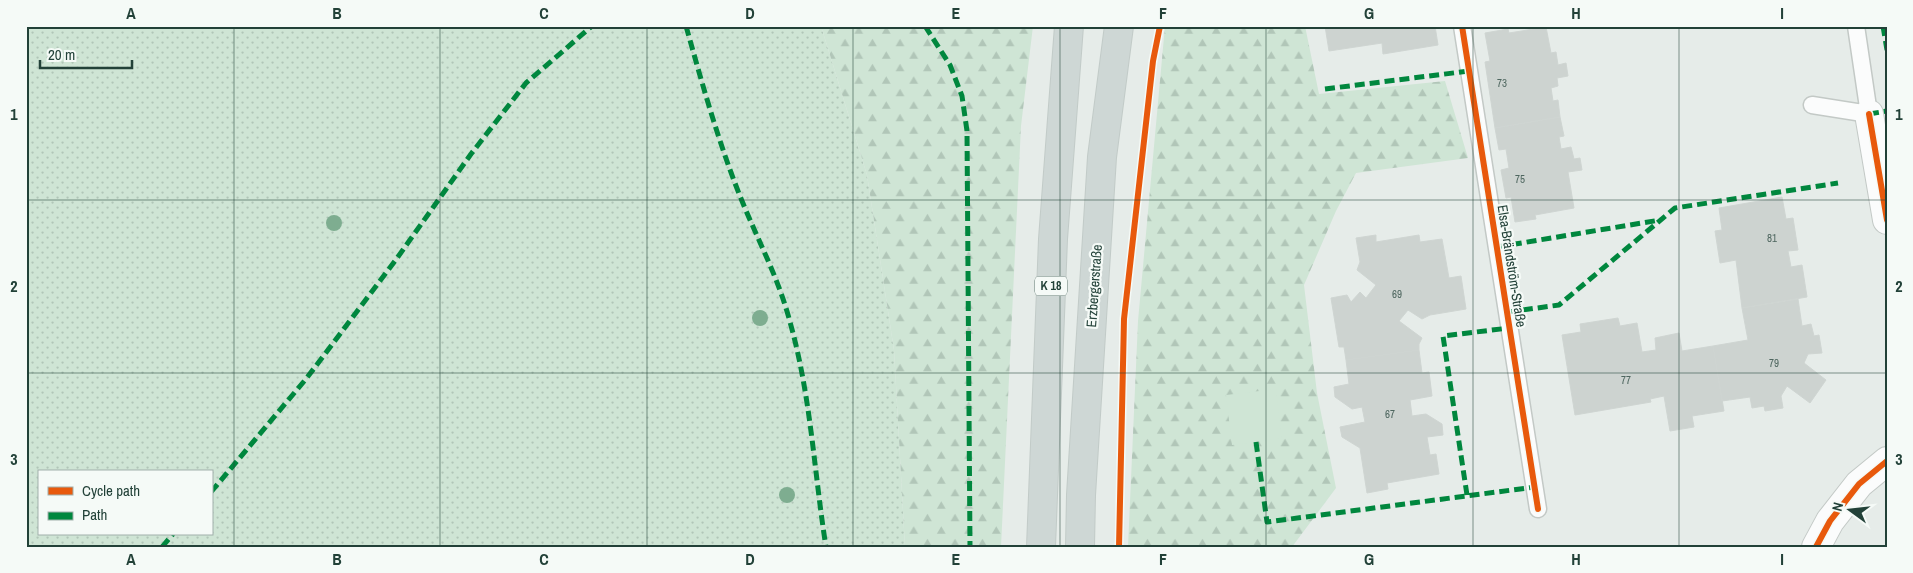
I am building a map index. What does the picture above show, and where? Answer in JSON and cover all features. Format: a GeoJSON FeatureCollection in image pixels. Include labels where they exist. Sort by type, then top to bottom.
{"type":"FeatureCollection","features":[{"type":"Feature","properties":{"kind":"main road","name":"K 18"},"geometry":{"type":"LineString","coordinates":[[1041,547],[1053,239],[1069,26]]}},
{"type":"Feature","properties":{"kind":"main road","name":"Erzbergerstraße"},"geometry":{"type":"LineString","coordinates":[[1080,547],[1081,496],[1102,157],[1119,26]]}},
{"type":"Feature","properties":{"kind":"street"},"geometry":{"type":"LineString","coordinates":[[1870,114],[1887,220]]}},
{"type":"Feature","properties":{"kind":"street"},"geometry":{"type":"LineString","coordinates":[[1816,547],[1830,521],[1859,484],[1887,461]]}},
{"type":"Feature","properties":{"kind":"lane","name":"Elsa-Brändström-Straße"},"geometry":{"type":"LineString","coordinates":[[1462,26],[1538,509]]}},
{"type":"Feature","properties":{"kind":"lane"},"geometry":{"type":"LineString","coordinates":[[1812,105],[1870,114],[1856,26]]}},
{"type":"Feature","properties":{"kind":"green space"},"geometry":{"type":"Polygon","coordinates":[[[26,26],[821,26],[867,175],[894,350],[905,547],[26,547],[26,26]]]}},
{"type":"Feature","properties":{"kind":"green space"},"geometry":{"type":"Polygon","coordinates":[[[821,26],[1033,26],[1021,126],[1001,547],[905,547],[894,350],[867,175],[821,26]]]}},
{"type":"Feature","properties":{"kind":"green space"},"geometry":{"type":"Polygon","coordinates":[[[1165,26],[1305,26],[1319,94],[1445,81],[1468,158],[1356,173],[1336,211],[1304,285],[1317,393],[1336,488],[1292,547],[1128,547],[1138,321],[1165,26]]]}},
{"type":"Feature","properties":{"kind":"green space"},"geometry":{"type":"Polygon","coordinates":[[[1276,389],[1282,438],[1232,445],[1226,395],[1276,389]]]}},
{"type":"Feature","properties":{"kind":"building"},"geometry":{"type":"Polygon","coordinates":[[[1325,26],[1435,26],[1438,45],[1383,54],[1382,43],[1329,51],[1325,26]]]}},
{"type":"Feature","properties":{"kind":"building"},"geometry":{"type":"Polygon","coordinates":[[[1546,27],[1551,53],[1556,52],[1558,65],[1566,63],[1568,76],[1557,78],[1558,86],[1551,88],[1553,101],[1558,100],[1560,117],[1495,128],[1485,62],[1490,61],[1485,33],[1508,29],[1509,33],[1546,27]]]}},
{"type":"Feature","properties":{"kind":"building"},"geometry":{"type":"Polygon","coordinates":[[[1560,117],[1564,136],[1559,137],[1561,149],[1571,147],[1574,159],[1580,158],[1582,170],[1568,172],[1574,208],[1535,215],[1536,219],[1515,222],[1511,197],[1506,198],[1501,170],[1509,168],[1506,149],[1499,150],[1495,128],[1560,117]]]}},
{"type":"Feature","properties":{"kind":"building"},"geometry":{"type":"Polygon","coordinates":[[[1782,197],[1786,219],[1793,218],[1798,250],[1788,251],[1791,267],[1802,265],[1807,297],[1742,308],[1736,260],[1720,263],[1715,231],[1722,230],[1719,208],[1782,197]]]}},
{"type":"Feature","properties":{"kind":"building"},"geometry":{"type":"Polygon","coordinates":[[[1376,235],[1376,242],[1419,235],[1420,242],[1442,239],[1449,278],[1461,276],[1466,309],[1430,315],[1422,319],[1408,310],[1399,321],[1422,338],[1419,350],[1346,360],[1344,347],[1339,347],[1331,298],[1347,295],[1351,302],[1360,292],[1366,298],[1376,285],[1357,270],[1360,262],[1356,238],[1376,235]]]}},
{"type":"Feature","properties":{"kind":"building"},"geometry":{"type":"Polygon","coordinates":[[[1798,299],[1802,326],[1811,324],[1814,336],[1819,335],[1822,353],[1808,354],[1804,363],[1826,380],[1810,403],[1787,386],[1781,396],[1783,408],[1765,411],[1764,406],[1752,408],[1750,397],[1722,401],[1713,346],[1748,340],[1742,308],[1798,299]]]}},
{"type":"Feature","properties":{"kind":"building"},"geometry":{"type":"Polygon","coordinates":[[[1618,318],[1620,326],[1637,323],[1642,352],[1656,350],[1655,338],[1679,333],[1682,351],[1713,346],[1724,411],[1692,416],[1694,427],[1670,431],[1664,396],[1650,399],[1651,402],[1575,415],[1562,335],[1581,332],[1580,324],[1618,318]]]}},
{"type":"Feature","properties":{"kind":"building"},"geometry":{"type":"Polygon","coordinates":[[[1419,350],[1422,373],[1429,372],[1432,396],[1410,400],[1412,416],[1426,414],[1442,424],[1443,435],[1427,437],[1430,455],[1436,454],[1439,474],[1387,483],[1388,489],[1367,493],[1360,448],[1342,437],[1340,427],[1365,422],[1362,407],[1352,409],[1335,397],[1334,387],[1349,384],[1346,360],[1419,350]]]}},
{"type":"Feature","properties":{"kind":"marked path"},"geometry":{"type":"LineString","coordinates":[[212,491],[306,379],[395,261],[471,154],[526,83],[592,26]]}},
{"type":"Feature","properties":{"kind":"marked path"},"geometry":{"type":"LineString","coordinates":[[686,26],[725,154],[740,196],[780,289],[790,322],[803,378],[826,547]]}},
{"type":"Feature","properties":{"kind":"marked path"},"geometry":{"type":"LineString","coordinates":[[925,26],[950,65],[962,96],[967,131],[970,547]]}},
{"type":"Feature","properties":{"kind":"marked path"},"geometry":{"type":"LineString","coordinates":[[1883,26],[1887,50]]}},
{"type":"Feature","properties":{"kind":"marked path"},"geometry":{"type":"LineString","coordinates":[[1325,89],[1469,71]]}},
{"type":"Feature","properties":{"kind":"marked path"},"geometry":{"type":"LineString","coordinates":[[1869,114],[1887,111]]}},
{"type":"Feature","properties":{"kind":"marked path"},"geometry":{"type":"LineString","coordinates":[[1508,312],[1559,305],[1675,208],[1838,183]]}},
{"type":"Feature","properties":{"kind":"marked path"},"geometry":{"type":"LineString","coordinates":[[1497,247],[1660,220]]}},
{"type":"Feature","properties":{"kind":"marked path"},"geometry":{"type":"LineString","coordinates":[[1467,495],[1443,336],[1509,328]]}},
{"type":"Feature","properties":{"kind":"marked path"},"geometry":{"type":"LineString","coordinates":[[1256,442],[1267,522],[1535,487]]}},
{"type":"Feature","properties":{"kind":"marked path"},"geometry":{"type":"LineString","coordinates":[[162,547],[171,536]]}},
{"type":"Feature","properties":{"kind":"cycle path"},"geometry":{"type":"LineString","coordinates":[[1119,547],[1124,319],[1153,61],[1160,26]]}},
{"type":"Feature","properties":{"kind":"cycle path"},"geometry":{"type":"LineString","coordinates":[[1462,26],[1538,509]]}},
{"type":"Feature","properties":{"kind":"cycle path"},"geometry":{"type":"LineString","coordinates":[[1869,114],[1887,220]]}},
{"type":"Feature","properties":{"kind":"cycle path"},"geometry":{"type":"LineString","coordinates":[[1816,547],[1830,521],[1859,484],[1887,461]]}}]}
